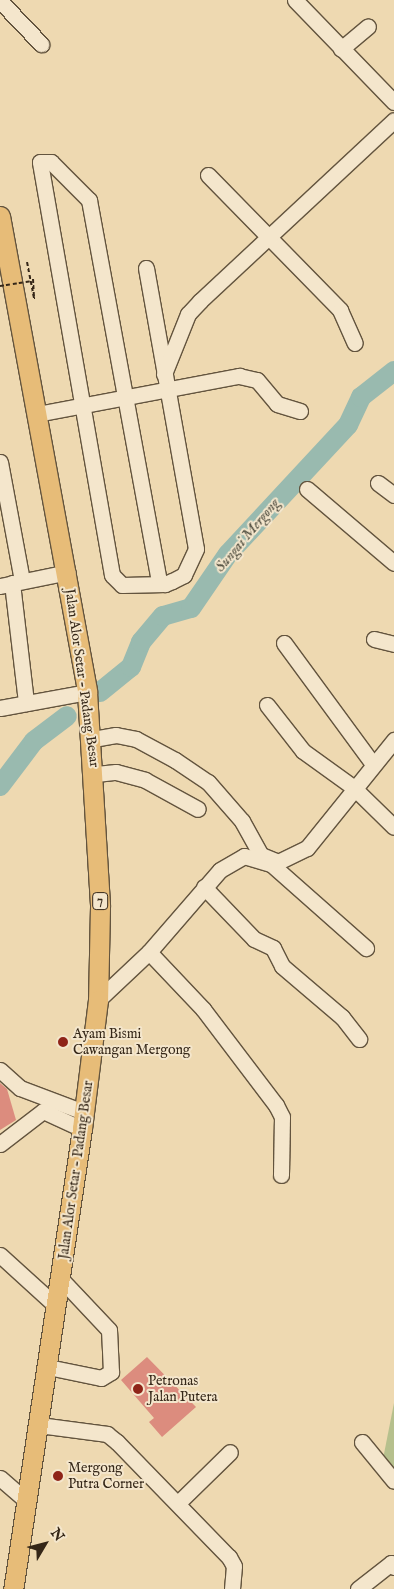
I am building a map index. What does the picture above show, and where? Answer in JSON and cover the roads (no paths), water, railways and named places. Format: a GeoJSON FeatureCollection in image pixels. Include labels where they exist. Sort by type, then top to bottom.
{"type":"FeatureCollection","features":[{"type":"Feature","properties":{"kind":"main road","name":"Jalan Alor Setar - Padang Besar"},"geometry":{"type":"LineString","coordinates":[[0,216],[68,572],[87,692],[96,774],[98,1000],[61,1279],[13,1589]]}},
{"type":"Feature","properties":{"kind":"street"},"geometry":{"type":"LineString","coordinates":[[295,0],[394,102]]}},
{"type":"Feature","properties":{"kind":"street"},"geometry":{"type":"LineString","coordinates":[[5,2],[41,44]]}},
{"type":"Feature","properties":{"kind":"street"},"geometry":{"type":"LineString","coordinates":[[341,49],[368,26]]}},
{"type":"Feature","properties":{"kind":"street"},"geometry":{"type":"LineString","coordinates":[[164,374],[188,314],[269,240],[394,120]]}},
{"type":"Feature","properties":{"kind":"street"},"geometry":{"type":"LineString","coordinates":[[146,268],[164,374],[164,390],[195,524],[196,550],[184,575],[160,583],[122,585],[112,575],[40,162],[51,162],[89,200],[123,397],[160,583]]}},
{"type":"Feature","properties":{"kind":"street"},"geometry":{"type":"LineString","coordinates":[[208,175],[269,240],[340,310],[355,343]]}},
{"type":"Feature","properties":{"kind":"street"},"geometry":{"type":"LineString","coordinates":[[38,414],[123,397],[248,376],[277,404],[300,410]]}},
{"type":"Feature","properties":{"kind":"street"},"geometry":{"type":"LineString","coordinates":[[0,462],[11,584],[26,703]]}},
{"type":"Feature","properties":{"kind":"street"},"geometry":{"type":"LineString","coordinates":[[378,483],[394,496]]}},
{"type":"Feature","properties":{"kind":"street"},"geometry":{"type":"LineString","coordinates":[[307,490],[394,563]]}},
{"type":"Feature","properties":{"kind":"street"},"geometry":{"type":"LineString","coordinates":[[11,584],[68,572]]}},
{"type":"Feature","properties":{"kind":"street"},"geometry":{"type":"LineString","coordinates":[[374,639],[394,644]]}},
{"type":"Feature","properties":{"kind":"street"},"geometry":{"type":"LineString","coordinates":[[284,644],[373,764]]}},
{"type":"Feature","properties":{"kind":"street"},"geometry":{"type":"LineString","coordinates":[[0,708],[87,692]]}},
{"type":"Feature","properties":{"kind":"street"},"geometry":{"type":"LineString","coordinates":[[267,705],[303,751],[353,787],[394,827]]}},
{"type":"Feature","properties":{"kind":"street"},"geometry":{"type":"LineString","coordinates":[[93,739],[116,735],[136,739],[208,782],[242,821],[261,855]]}},
{"type":"Feature","properties":{"kind":"street"},"geometry":{"type":"LineString","coordinates":[[98,1000],[149,952],[220,870],[244,856],[261,855],[278,862],[300,853],[394,740]]}},
{"type":"Feature","properties":{"kind":"street"},"geometry":{"type":"LineString","coordinates":[[96,774],[116,772],[145,780],[198,809]]}},
{"type":"Feature","properties":{"kind":"street"},"geometry":{"type":"LineString","coordinates":[[244,856],[271,864],[366,948]]}},
{"type":"Feature","properties":{"kind":"street"},"geometry":{"type":"LineString","coordinates":[[204,887],[254,938],[273,948],[282,966],[342,1017],[359,1039]]}},
{"type":"Feature","properties":{"kind":"street"},"geometry":{"type":"LineString","coordinates":[[149,952],[203,1009],[276,1105],[282,1117],[281,1175]]}},
{"type":"Feature","properties":{"kind":"street"},"geometry":{"type":"LineString","coordinates":[[0,1070],[20,1088],[83,1121]]}},
{"type":"Feature","properties":{"kind":"street"},"geometry":{"type":"LineString","coordinates":[[0,1144],[43,1111],[83,1121]]}},
{"type":"Feature","properties":{"kind":"street"},"geometry":{"type":"LineString","coordinates":[[0,1255],[56,1306]]}},
{"type":"Feature","properties":{"kind":"street"},"geometry":{"type":"LineString","coordinates":[[48,1367],[101,1378],[111,1372],[108,1330],[61,1279]]}},
{"type":"Feature","properties":{"kind":"street"},"geometry":{"type":"LineString","coordinates":[[39,1425],[107,1434],[179,1502],[229,1557],[234,1566],[232,1589]]}},
{"type":"Feature","properties":{"kind":"street"},"geometry":{"type":"LineString","coordinates":[[362,1442],[394,1481]]}},
{"type":"Feature","properties":{"kind":"street"},"geometry":{"type":"LineString","coordinates":[[179,1502],[230,1452]]}},
{"type":"Feature","properties":{"kind":"street"},"geometry":{"type":"LineString","coordinates":[[0,1478],[26,1501]]}},
{"type":"Feature","properties":{"kind":"street"},"geometry":{"type":"LineString","coordinates":[[358,1589],[392,1565]]}},
{"type":"Feature","properties":{"kind":"waterway","name":"Sungai Mergong"},"geometry":{"type":"LineString","coordinates":[[100,692],[131,667],[141,642],[163,616],[191,608],[228,554],[348,425],[361,397],[394,371]]}},
{"type":"Feature","properties":{"kind":"waterway","name":"Sungai Mergong"},"geometry":{"type":"LineString","coordinates":[[0,786],[34,741],[67,716]]}},
{"type":"Feature","properties":{"kind":"place","name":"Ayam Bismi Cawangan Mergong"},"geometry":{"type":"Point","coordinates":[63,1042]}},
{"type":"Feature","properties":{"kind":"place","name":"Petronas Jalan Putera"},"geometry":{"type":"Point","coordinates":[138,1389]}},
{"type":"Feature","properties":{"kind":"place","name":"Mergong Putra Corner"},"geometry":{"type":"Point","coordinates":[58,1476]}}]}
